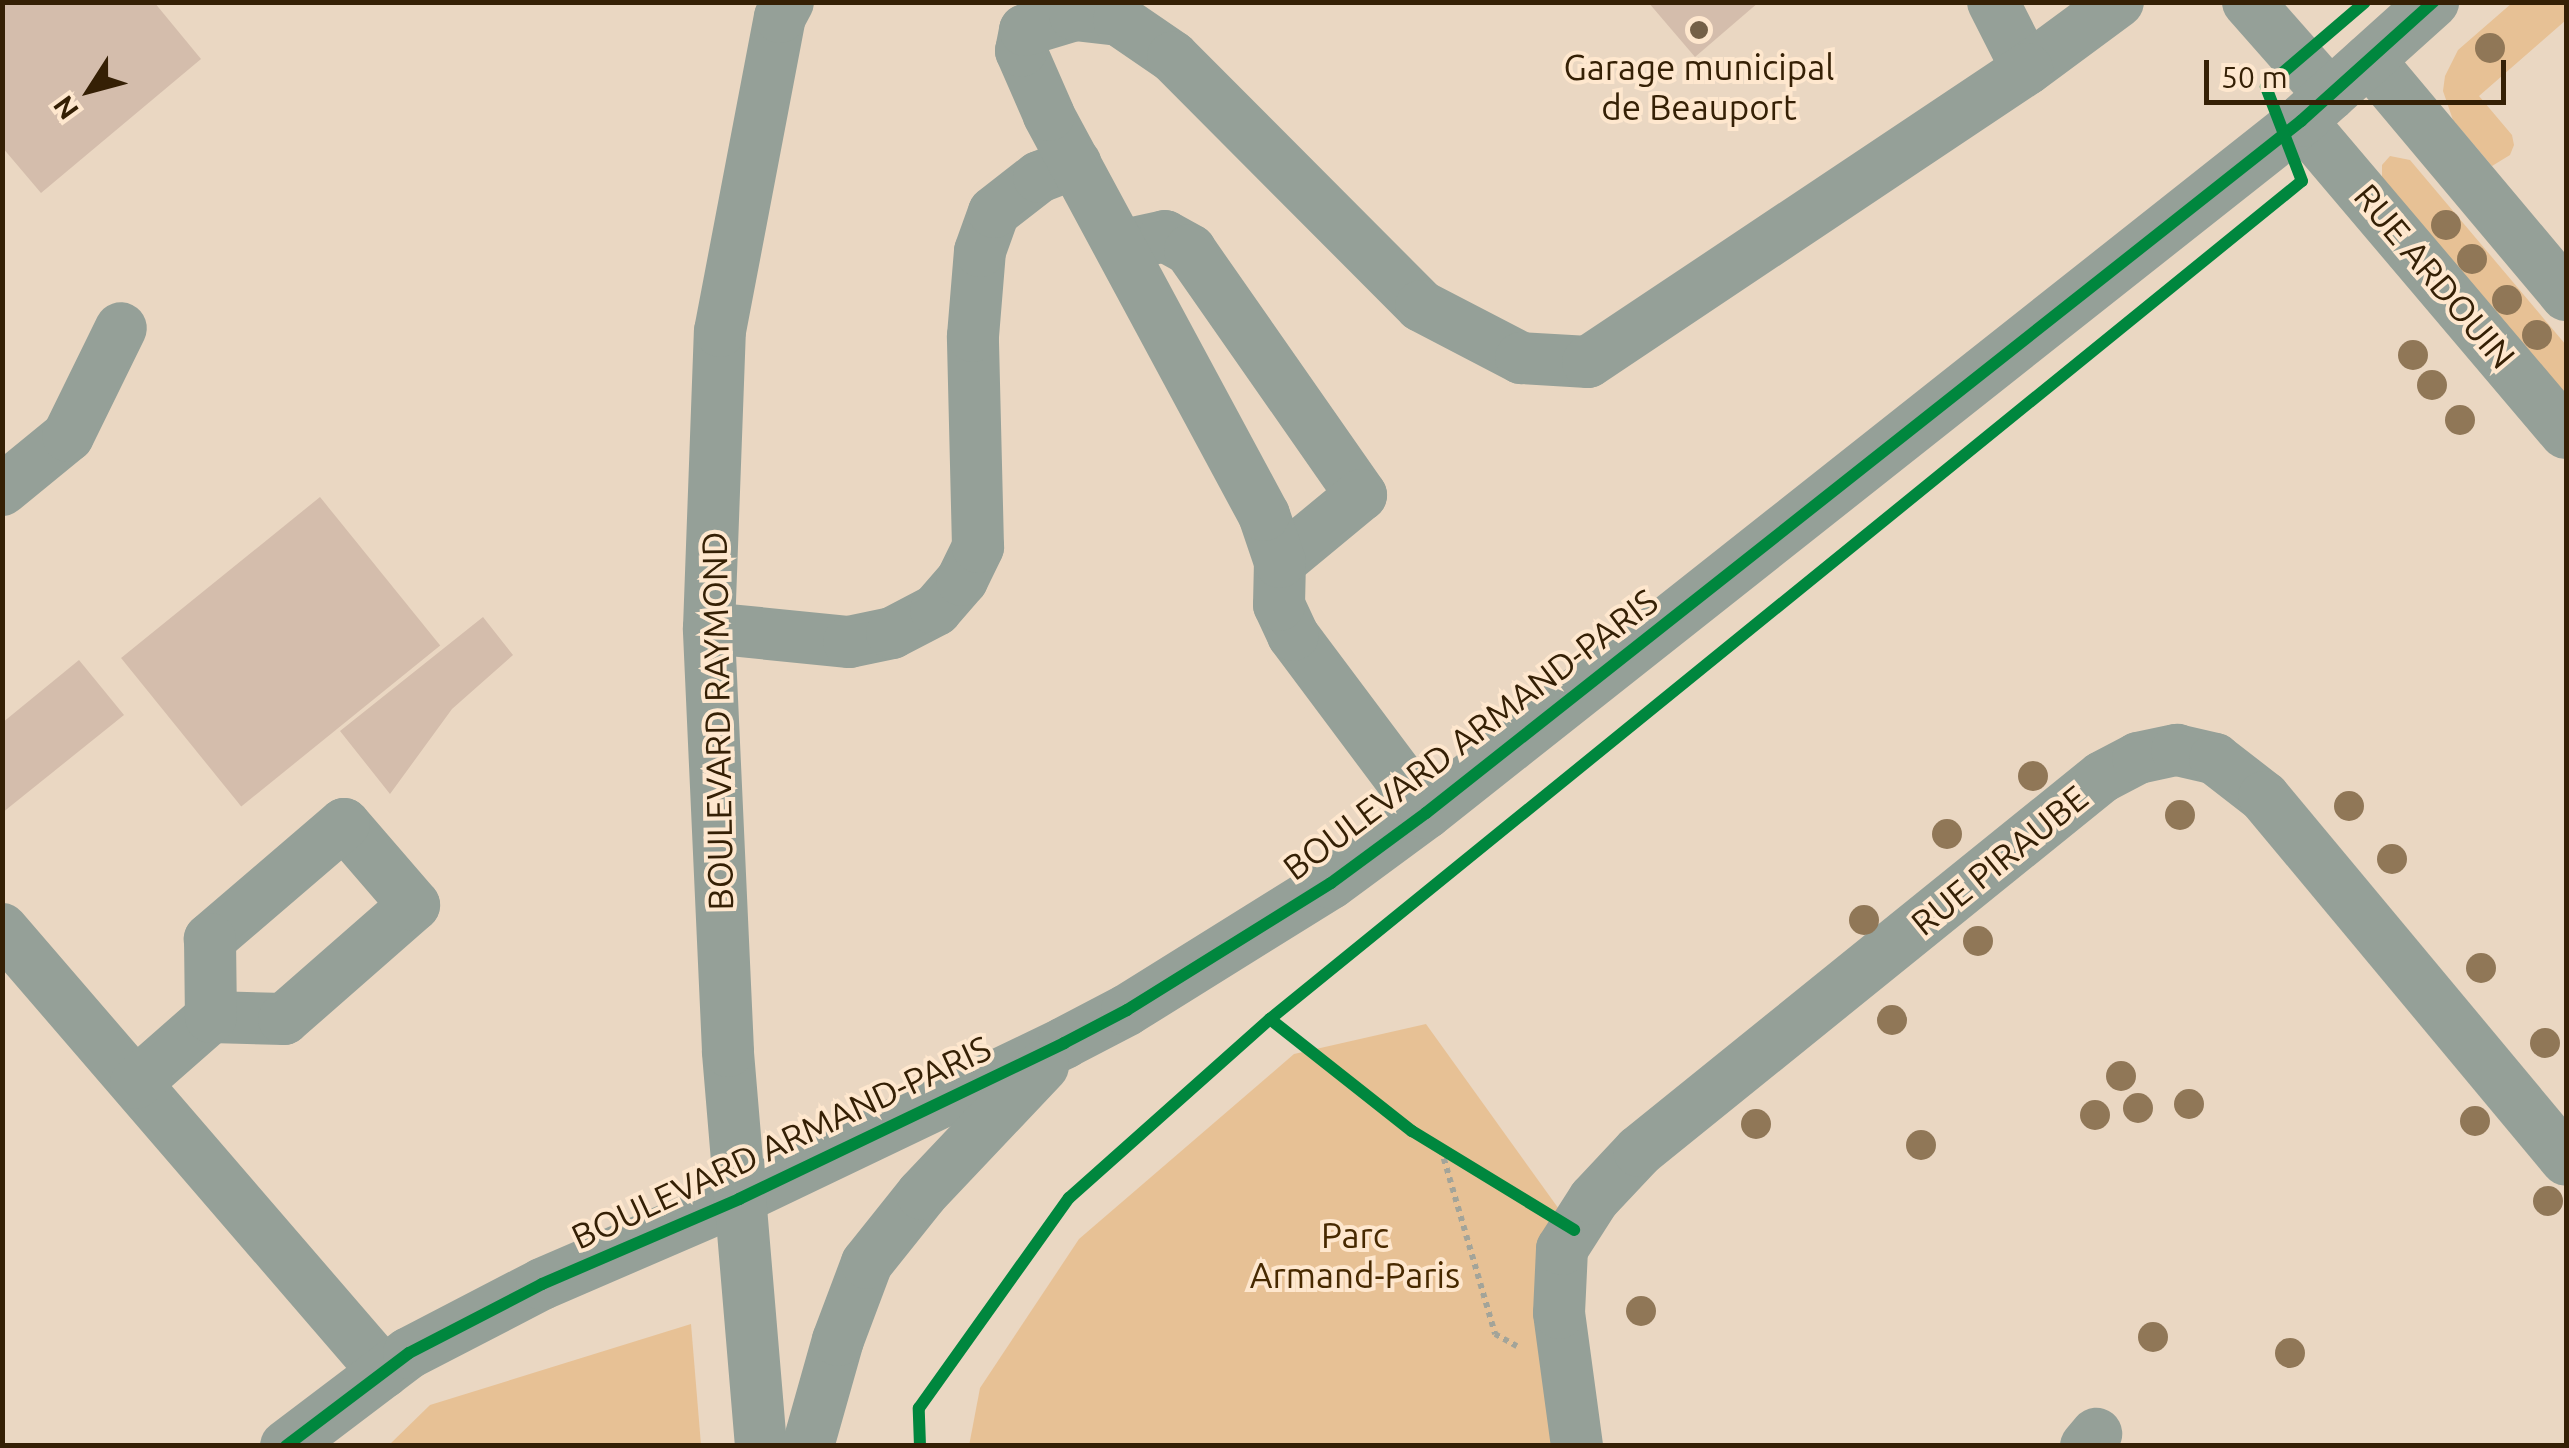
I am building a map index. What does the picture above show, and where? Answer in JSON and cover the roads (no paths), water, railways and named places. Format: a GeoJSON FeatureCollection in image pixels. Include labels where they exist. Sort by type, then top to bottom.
{"type":"FeatureCollection","features":[{"type":"Feature","properties":{"kind":"street","name":"BOULEVARD RAYMOND"},"geometry":{"type":"LineString","coordinates":[[761,1446],[739,1199],[714,811],[709,628],[720,331],[780,17],[788,2]]}},
{"type":"Feature","properties":{"kind":"street"},"geometry":{"type":"LineString","coordinates":[[1993,2],[2027,68]]}},
{"type":"Feature","properties":{"kind":"street"},"geometry":{"type":"LineString","coordinates":[[1426,814],[1292,635],[1279,605],[1280,562],[1264,515],[1075,164],[1022,51],[1025,30],[1075,15],[1120,20],[1173,57],[1420,306],[1521,358],[1588,362],[2027,68],[2118,2]]}},
{"type":"Feature","properties":{"kind":"street","name":"RUE ARDOUIN"},"geometry":{"type":"LineString","coordinates":[[2248,2],[2316,108],[2566,433]]}},
{"type":"Feature","properties":{"kind":"street","name":"BOULEVARD ARMAND-PARIS"},"geometry":{"type":"LineString","coordinates":[[286,1446],[409,1353],[542,1284],[739,1199],[1064,1043],[1127,1010],[1316,892],[1426,814],[2316,108],[2433,2]]}},
{"type":"Feature","properties":{"kind":"street"},"geometry":{"type":"LineString","coordinates":[[2369,60],[2566,294]]}},
{"type":"Feature","properties":{"kind":"street"},"geometry":{"type":"LineString","coordinates":[[709,628],[849,642],[892,634],[936,610],[962,580],[978,548],[973,336],[980,251],[994,212],[1040,176],[1075,164]]}},
{"type":"Feature","properties":{"kind":"street"},"geometry":{"type":"LineString","coordinates":[[1120,246],[1165,236],[1190,250],[1361,495],[1280,562]]}},
{"type":"Feature","properties":{"kind":"street"},"geometry":{"type":"LineString","coordinates":[[2,490],[68,436],[121,328]]}},
{"type":"Feature","properties":{"kind":"street","name":"RUE PIRAUBE"},"geometry":{"type":"LineString","coordinates":[[1577,1446],[1559,1312],[1562,1249],[1594,1199],[1640,1151],[2102,777],[2138,758],[2177,750],[2215,760],[2264,796],[2566,1160]]}},
{"type":"Feature","properties":{"kind":"street"},"geometry":{"type":"LineString","coordinates":[[2,929],[384,1372]]}},
{"type":"Feature","properties":{"kind":"street"},"geometry":{"type":"LineString","coordinates":[[136,1084],[210,1017]]}},
{"type":"Feature","properties":{"kind":"street"},"geometry":{"type":"LineString","coordinates":[[808,1446],[838,1340],[867,1263],[922,1194],[1064,1043]]}},
{"type":"Feature","properties":{"kind":"place","name":"Garage municipal de Beauport"},"geometry":{"type":"Point","coordinates":[1699,30]}},
{"type":"Feature","properties":{"kind":"park label","name":"Parc Armand-Paris"},"geometry":{"type":"Point","coordinates":[1355,1255]}}]}
